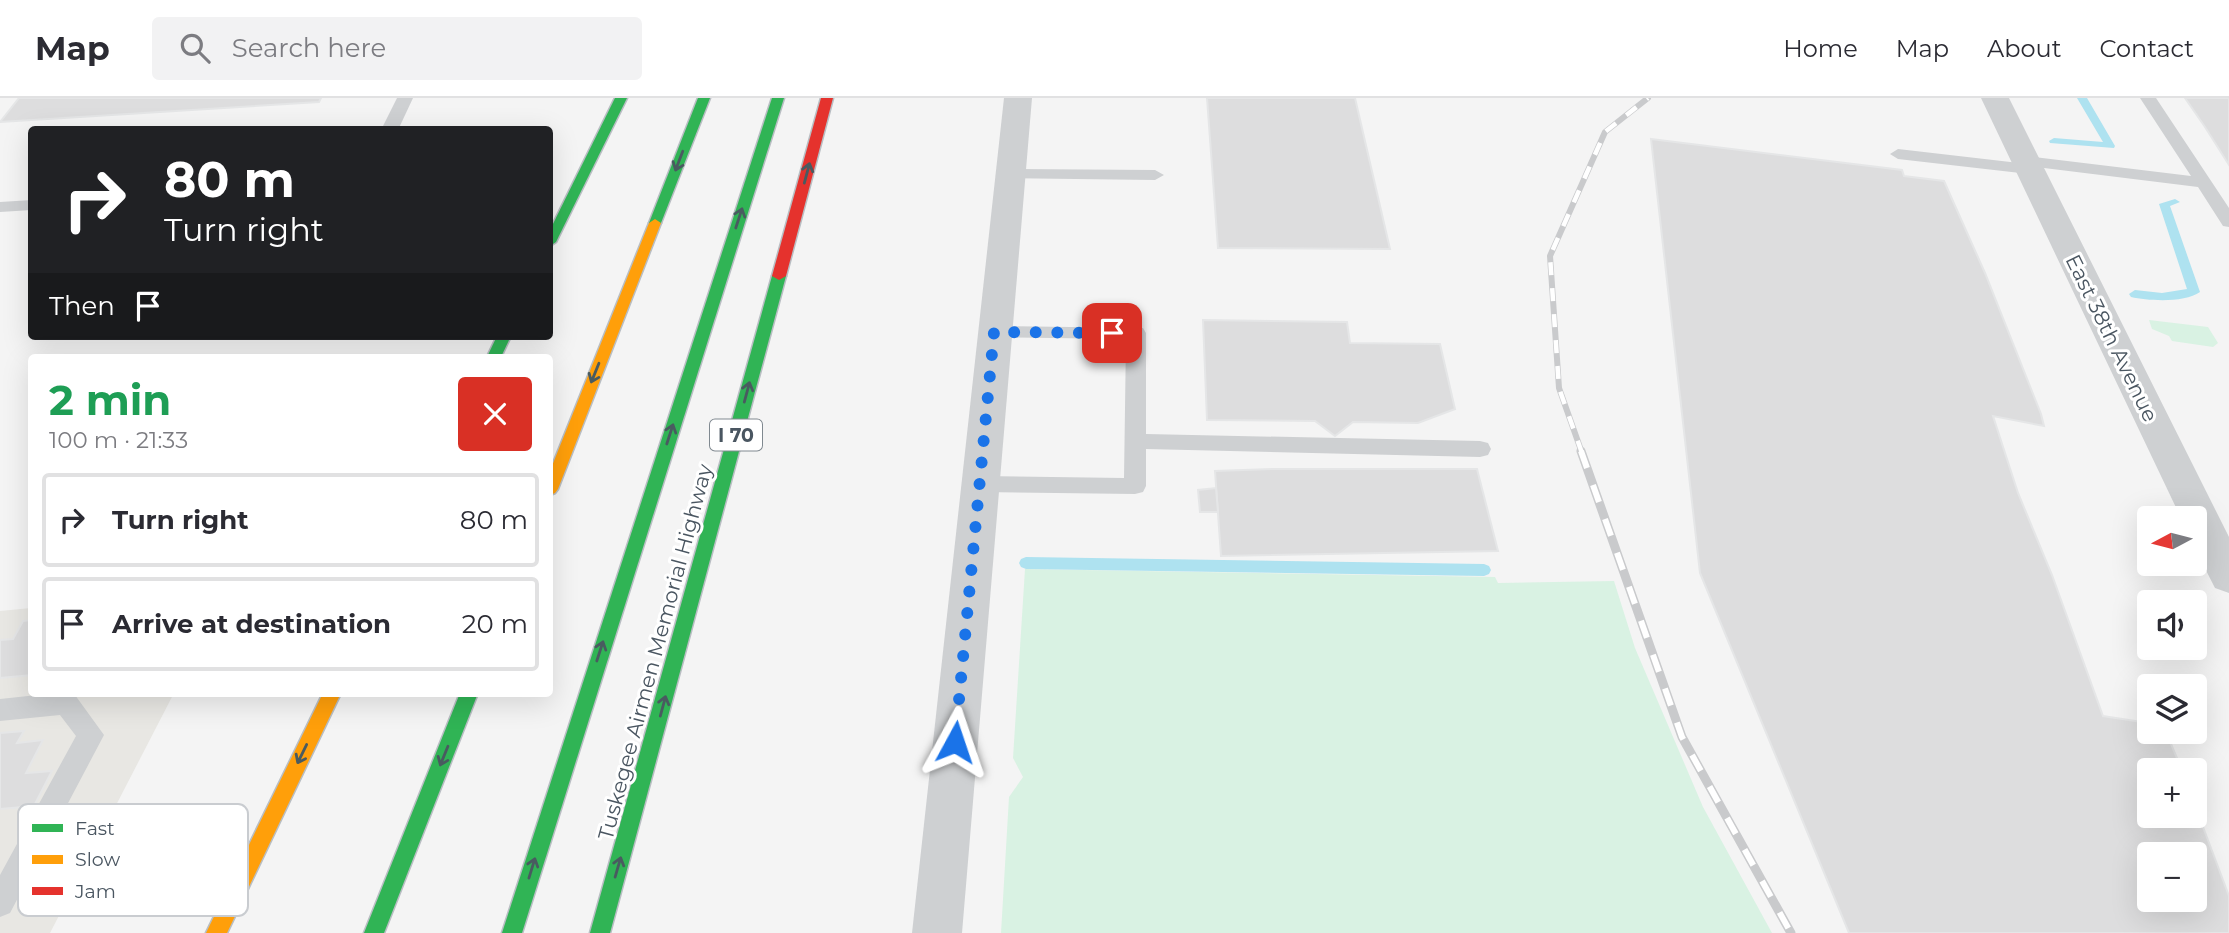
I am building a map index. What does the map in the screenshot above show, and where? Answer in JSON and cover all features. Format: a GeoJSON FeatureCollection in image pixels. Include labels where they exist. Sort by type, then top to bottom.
{"type":"FeatureCollection","features":[{"type":"Feature","properties":{"kind":"highway"},"geometry":{"type":"LineString","coordinates":[[563,214],[608,98]]}},
{"type":"Feature","properties":{"kind":"highway"},"geometry":{"type":"LineString","coordinates":[[553,236],[621,98]]}},
{"type":"Feature","properties":{"kind":"highway"},"geometry":{"type":"LineString","coordinates":[[553,481],[704,98]]}},
{"type":"Feature","properties":{"kind":"highway"},"geometry":{"type":"LineString","coordinates":[[512,933],[778,98]]}},
{"type":"Feature","properties":{"kind":"highway","name":"Tuskegee Airmen Memorial Highway"},"geometry":{"type":"LineString","coordinates":[[600,933],[827,98]]}},
{"type":"Feature","properties":{"kind":"highway"},"geometry":{"type":"LineString","coordinates":[[248,867],[330,697]]}},
{"type":"Feature","properties":{"kind":"highway"},"geometry":{"type":"LineString","coordinates":[[374,933],[467,697]]}},
{"type":"Feature","properties":{"kind":"highway"},"geometry":{"type":"LineString","coordinates":[[216,933],[224,916]]}},
{"type":"Feature","properties":{"kind":"street"},"geometry":{"type":"LineString","coordinates":[[937,933],[1018,98]]}},
{"type":"Feature","properties":{"kind":"street","name":"East 38th Avenue"},"geometry":{"type":"LineString","coordinates":[[1995,98],[2226,566]]}},
{"type":"Feature","properties":{"kind":"lane"},"geometry":{"type":"LineString","coordinates":[[391,126],[405,98]]}},
{"type":"Feature","properties":{"kind":"lane"},"geometry":{"type":"LineString","coordinates":[[2148,98],[2229,222]]}},
{"type":"Feature","properties":{"kind":"lane"},"geometry":{"type":"LineString","coordinates":[[1898,154],[2204,183]]}},
{"type":"Feature","properties":{"kind":"lane"},"geometry":{"type":"LineString","coordinates":[[1011,174],[1155,175]]}},
{"type":"Feature","properties":{"kind":"lane"},"geometry":{"type":"LineString","coordinates":[[0,207],[28,205]]}},
{"type":"Feature","properties":{"kind":"lane"},"geometry":{"type":"LineString","coordinates":[[980,484],[1135,486],[1136,333],[994,332]]}},
{"type":"Feature","properties":{"kind":"lane"},"geometry":{"type":"LineString","coordinates":[[1136,441],[1480,449]]}},
{"type":"Feature","properties":{"kind":"lane"},"geometry":{"type":"LineString","coordinates":[[0,710],[66,703],[91,735],[54,804]]}},
{"type":"Feature","properties":{"kind":"lane"},"geometry":{"type":"LineString","coordinates":[[0,903],[18,870]]}},
{"type":"Feature","properties":{"kind":"shaded area"},"geometry":{"type":"Polygon","coordinates":[[[28,608],[28,697],[172,697],[117,804],[18,804],[18,916],[59,916],[50,933],[0,933],[0,611],[28,608]]]}},
{"type":"Feature","properties":{"kind":"green space"},"geometry":{"type":"Polygon","coordinates":[[[2149,320],[2208,327],[2218,343],[2213,347],[2172,341],[2169,336],[2152,329],[2149,320]]]}},
{"type":"Feature","properties":{"kind":"green space"},"geometry":{"type":"Polygon","coordinates":[[[1025,569],[1495,577],[1498,583],[1614,581],[1635,648],[1703,807],[1772,933],[1001,933],[1009,797],[1023,777],[1013,758],[1025,569]]]}},
{"type":"Feature","properties":{"kind":"building"},"geometry":{"type":"Polygon","coordinates":[[[19,98],[321,98],[319,102],[0,122],[19,98]]]}},
{"type":"Feature","properties":{"kind":"building"},"geometry":{"type":"Polygon","coordinates":[[[1207,98],[1355,98],[1390,249],[1218,248],[1207,98]]]}},
{"type":"Feature","properties":{"kind":"building"},"geometry":{"type":"Polygon","coordinates":[[[2185,98],[2229,98],[2229,165],[2205,127],[2185,98]]]}},
{"type":"Feature","properties":{"kind":"building"},"geometry":{"type":"Polygon","coordinates":[[[1651,139],[1902,170],[1904,176],[1944,181],[1985,273],[2041,414],[2044,426],[1993,416],[2018,493],[2052,575],[2103,716],[2137,721],[2137,744],[2171,744],[2177,758],[2137,758],[2137,828],[2203,828],[2229,896],[2229,933],[1849,933],[1700,573],[1651,139]]]}},
{"type":"Feature","properties":{"kind":"building"},"geometry":{"type":"Polygon","coordinates":[[[1203,320],[1347,322],[1350,343],[1440,344],[1455,409],[1418,423],[1353,422],[1335,436],[1315,421],[1207,420],[1203,320]]]}},
{"type":"Feature","properties":{"kind":"building"},"geometry":{"type":"Polygon","coordinates":[[[1477,469],[1498,551],[1221,556],[1215,471],[1477,469]]]}},
{"type":"Feature","properties":{"kind":"building"},"geometry":{"type":"Polygon","coordinates":[[[1216,488],[1218,512],[1200,512],[1198,490],[1216,488]]]}},
{"type":"Feature","properties":{"kind":"building"},"geometry":{"type":"Polygon","coordinates":[[[28,620],[28,675],[0,678],[0,640],[13,639],[23,621],[28,620]]]}},
{"type":"Feature","properties":{"kind":"building"},"geometry":{"type":"Polygon","coordinates":[[[24,731],[17,743],[43,740],[26,773],[52,771],[35,804],[18,804],[18,807],[0,809],[0,733],[24,731]]]}},
{"type":"Feature","properties":{"kind":"waterway"},"geometry":{"type":"LineString","coordinates":[[2054,141],[2110,146],[2082,98]]}},
{"type":"Feature","properties":{"kind":"waterway"},"geometry":{"type":"LineString","coordinates":[[2135,294],[2162,297],[2194,292],[2164,204],[2175,202]]}},
{"type":"Feature","properties":{"kind":"waterway"},"geometry":{"type":"LineString","coordinates":[[1026,563],[1484,570]]}},
{"type":"Feature","properties":{"kind":"railway"},"geometry":{"type":"LineString","coordinates":[[1582,453],[1559,388],[1550,256],[1605,132],[1648,98]]}},
{"type":"Feature","properties":{"kind":"railway"},"geometry":{"type":"LineString","coordinates":[[1581,451],[1682,737],[1791,933]]}},
{"type":"Feature","properties":{"kind":"traffic: fast"},"geometry":{"type":"LineString","coordinates":[[553,236],[621,98]]}},
{"type":"Feature","properties":{"kind":"traffic: fast"},"geometry":{"type":"LineString","coordinates":[[655,223],[704,98]]}},
{"type":"Feature","properties":{"kind":"traffic: fast"},"geometry":{"type":"LineString","coordinates":[[512,933],[778,98]]}},
{"type":"Feature","properties":{"kind":"traffic: fast"},"geometry":{"type":"LineString","coordinates":[[600,933],[779,276]]}},
{"type":"Feature","properties":{"kind":"traffic: fast"},"geometry":{"type":"LineString","coordinates":[[495,354],[502,340]]}},
{"type":"Feature","properties":{"kind":"traffic: fast"},"geometry":{"type":"LineString","coordinates":[[374,933],[467,697]]}},
{"type":"Feature","properties":{"kind":"traffic: slow"},"geometry":{"type":"LineString","coordinates":[[553,481],[655,223]]}},
{"type":"Feature","properties":{"kind":"traffic: slow"},"geometry":{"type":"LineString","coordinates":[[248,867],[330,697]]}},
{"type":"Feature","properties":{"kind":"traffic: slow"},"geometry":{"type":"LineString","coordinates":[[216,933],[224,916]]}},
{"type":"Feature","properties":{"kind":"traffic: jam"},"geometry":{"type":"LineString","coordinates":[[779,276],[827,98]]}},
{"type":"Feature","properties":{"kind":"route"},"geometry":{"type":"LineString","coordinates":[[955,742],[994,332],[1112,333]]}}]}
